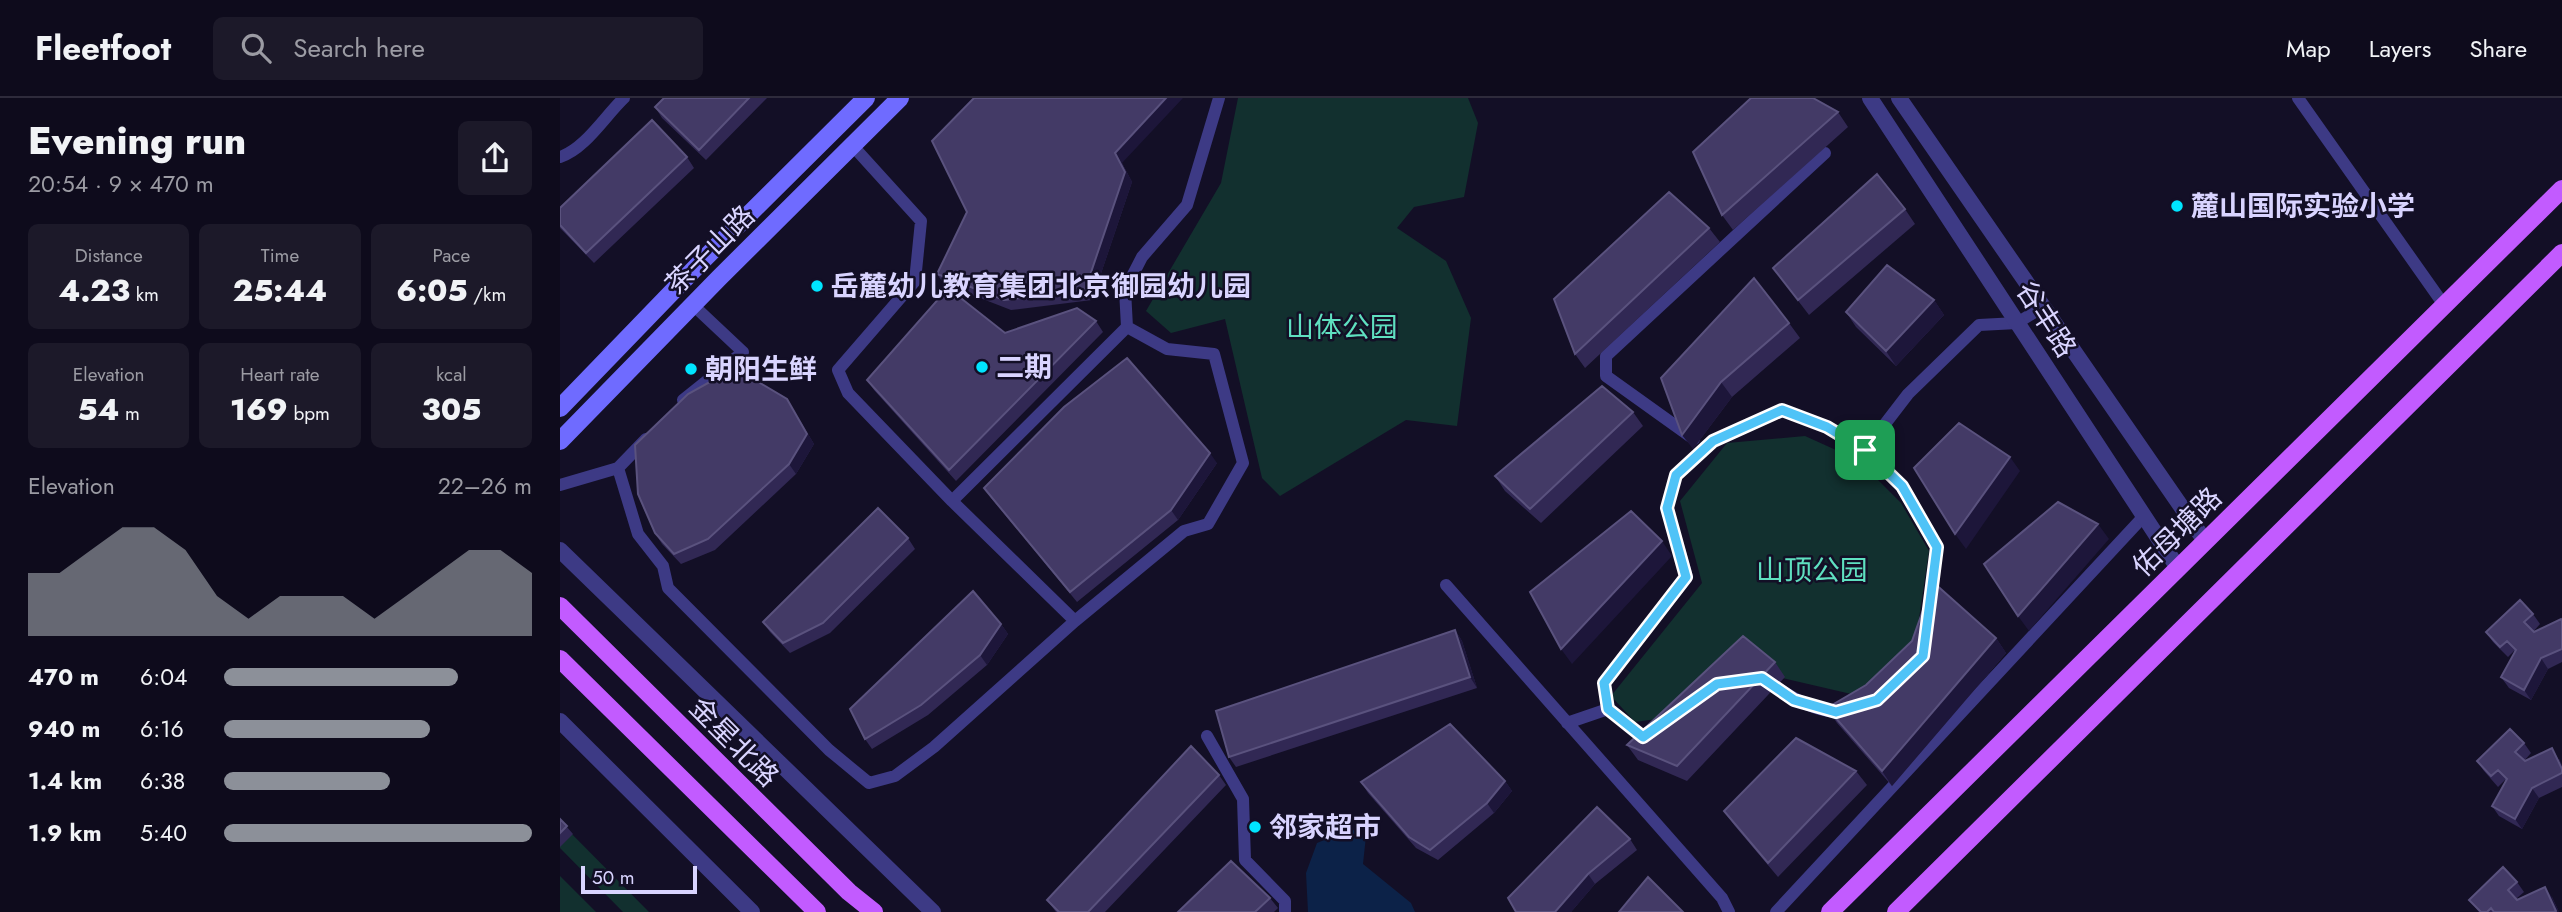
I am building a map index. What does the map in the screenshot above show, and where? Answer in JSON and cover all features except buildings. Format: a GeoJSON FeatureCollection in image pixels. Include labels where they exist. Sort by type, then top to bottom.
{"type":"FeatureCollection","features":[{"type":"Feature","properties":{"kind":"main road","name":"茶子山路"},"geometry":{"type":"LineString","coordinates":[[560,441],[900,98]]}},
{"type":"Feature","properties":{"kind":"main road","name":"茶子山路"},"geometry":{"type":"LineString","coordinates":[[560,408],[861,100]]}},
{"type":"Feature","properties":{"kind":"main road","name":"佑母塘路"},"geometry":{"type":"LineString","coordinates":[[1830,912],[2562,190]]}},
{"type":"Feature","properties":{"kind":"main road"},"geometry":{"type":"LineString","coordinates":[[1896,912],[2562,253]]}},
{"type":"Feature","properties":{"kind":"main road","name":"金星北路"},"geometry":{"type":"LineString","coordinates":[[560,606],[849,892],[874,912]]}},
{"type":"Feature","properties":{"kind":"main road"},"geometry":{"type":"LineString","coordinates":[[560,659],[817,912]]}},
{"type":"Feature","properties":{"kind":"street"},"geometry":{"type":"LineString","coordinates":[[560,158],[587,139],[624,98]]}},
{"type":"Feature","properties":{"kind":"street"},"geometry":{"type":"LineString","coordinates":[[952,501],[1127,327],[1125,290],[1142,257],[1187,205],[1219,98]]}},
{"type":"Feature","properties":{"kind":"street","name":"谷丰路"},"geometry":{"type":"LineString","coordinates":[[1870,98],[2178,568]]}},
{"type":"Feature","properties":{"kind":"street","name":"谷丰路"},"geometry":{"type":"LineString","coordinates":[[1899,98],[2206,541]]}},
{"type":"Feature","properties":{"kind":"street"},"geometry":{"type":"LineString","coordinates":[[2298,98],[2444,305]]}},
{"type":"Feature","properties":{"kind":"street"},"geometry":{"type":"LineString","coordinates":[[852,145],[921,221],[915,281],[838,370],[848,393],[952,501],[1076,621]]}},
{"type":"Feature","properties":{"kind":"street"},"geometry":{"type":"LineString","coordinates":[[1706,447],[1606,376],[1606,356],[1825,153]]}},
{"type":"Feature","properties":{"kind":"street"},"geometry":{"type":"LineString","coordinates":[[670,414],[743,352],[693,305]]}},
{"type":"Feature","properties":{"kind":"street"},"geometry":{"type":"LineString","coordinates":[[1865,450],[1908,394],[1979,326],[2017,323],[2043,307]]}},
{"type":"Feature","properties":{"kind":"street"},"geometry":{"type":"LineString","coordinates":[[618,468],[638,534],[663,566],[668,588],[829,750],[869,783],[895,775],[934,747],[1076,621],[1184,531],[1208,524],[1242,463],[1214,354],[1167,349],[1127,327]]}},
{"type":"Feature","properties":{"kind":"street"},"geometry":{"type":"LineString","coordinates":[[1664,722],[1643,737],[1608,709],[1604,683],[1686,577],[1667,508],[1676,475],[1713,441],[1782,410],[1827,427],[1865,450],[1902,486],[1937,547],[1928,616]]}},
{"type":"Feature","properties":{"kind":"street"},"geometry":{"type":"LineString","coordinates":[[560,485],[618,468],[653,432]]}},
{"type":"Feature","properties":{"kind":"street"},"geometry":{"type":"LineString","coordinates":[[1776,912],[2144,516]]}},
{"type":"Feature","properties":{"kind":"street"},"geometry":{"type":"LineString","coordinates":[[560,550],[933,912]]}},
{"type":"Feature","properties":{"kind":"street"},"geometry":{"type":"LineString","coordinates":[[1446,585],[1723,898],[1729,912]]}},
{"type":"Feature","properties":{"kind":"street"},"geometry":{"type":"LineString","coordinates":[[1751,680],[1762,678],[1794,700],[1836,712],[1856,706]]}},
{"type":"Feature","properties":{"kind":"street"},"geometry":{"type":"LineString","coordinates":[[1567,723],[1608,709]]}},
{"type":"Feature","properties":{"kind":"street"},"geometry":{"type":"LineString","coordinates":[[560,721],[752,912]]}},
{"type":"Feature","properties":{"kind":"street"},"geometry":{"type":"LineString","coordinates":[[1207,736],[1243,799],[1245,860],[1285,901],[1284,912]]}},
{"type":"Feature","properties":{"kind":"green space","name":"山体公园"},"geometry":{"type":"Polygon","coordinates":[[[1238,98],[1468,98],[1478,123],[1464,197],[1414,207],[1397,228],[1446,261],[1471,318],[1457,426],[1406,420],[1280,496],[1262,478],[1225,319],[1171,333],[1146,311],[1221,183],[1238,98]]]}},
{"type":"Feature","properties":{"kind":"green space","name":"山顶公园"},"geometry":{"type":"Polygon","coordinates":[[[1805,436],[1858,460],[1901,503],[1929,551],[1914,652],[1877,700],[1735,667],[1664,718],[1635,722],[1611,696],[1702,583],[1680,501],[1727,443],[1805,436]]]}},
{"type":"Feature","properties":{"kind":"green space"},"geometry":{"type":"Polygon","coordinates":[[[560,822],[649,912],[623,912],[560,848],[560,822]]]}},
{"type":"Feature","properties":{"kind":"green space"},"geometry":{"type":"Polygon","coordinates":[[[560,876],[596,912],[560,912],[560,876]]]}},
{"type":"Feature","properties":{"kind":"water"},"geometry":{"type":"Polygon","coordinates":[[[1351,829],[1366,836],[1363,864],[1411,903],[1415,912],[1308,912],[1306,873],[1317,843],[1351,829]]]}},
{"type":"Feature","properties":{"kind":"place","name":"麓山国际实验小学"},"geometry":{"type":"Point","coordinates":[2177,206]}},
{"type":"Feature","properties":{"kind":"place","name":"岳麓幼儿教育集团北京御园幼儿园"},"geometry":{"type":"Point","coordinates":[817,286]}},
{"type":"Feature","properties":{"kind":"place","name":"二期"},"geometry":{"type":"Point","coordinates":[982,367]}},
{"type":"Feature","properties":{"kind":"place","name":"朝阳生鲜"},"geometry":{"type":"Point","coordinates":[691,369]}},
{"type":"Feature","properties":{"kind":"place","name":"邻家超市"},"geometry":{"type":"Point","coordinates":[1255,827]}},
{"type":"Feature","properties":{"kind":"route"},"geometry":{"type":"LineString","coordinates":[[1782,410],[1827,427],[1865,450],[1902,486],[1937,547],[1923,656],[1877,700],[1836,712],[1794,700],[1762,678],[1717,684],[1643,737],[1608,709],[1604,683],[1686,577],[1667,508],[1676,475],[1713,441],[1782,410]]}}]}
